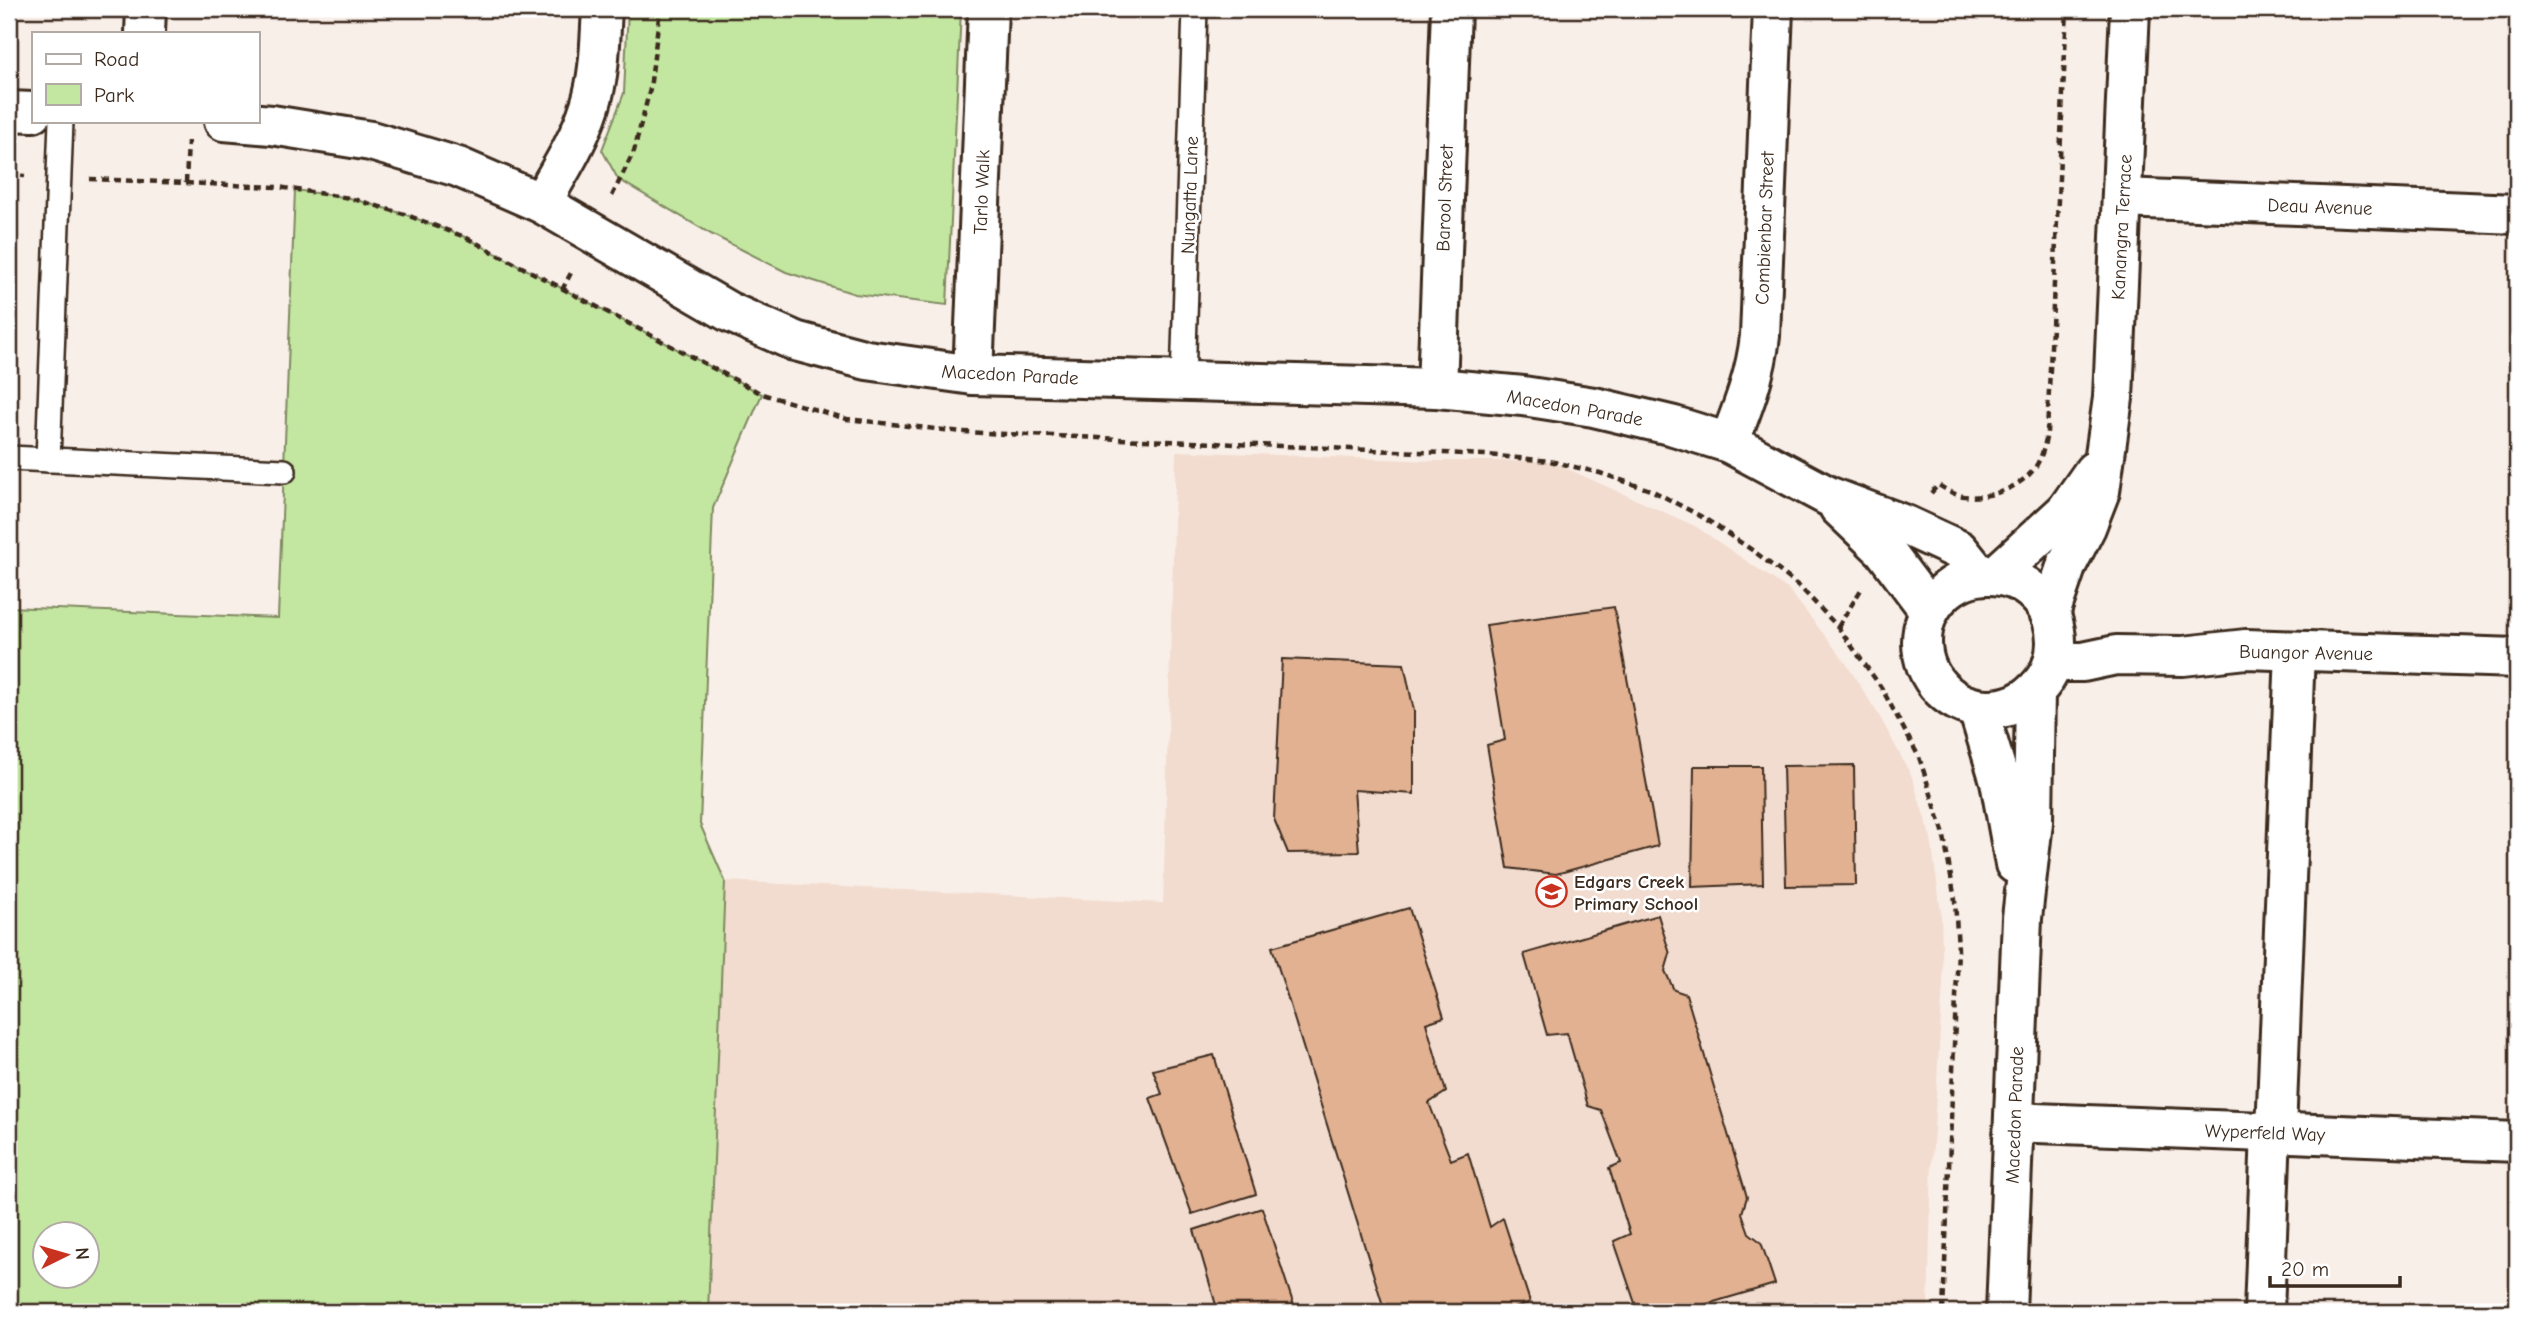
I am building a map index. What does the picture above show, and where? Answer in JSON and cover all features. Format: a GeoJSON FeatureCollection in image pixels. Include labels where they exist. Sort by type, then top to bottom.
{"type":"FeatureCollection","features":[{"type":"Feature","properties":{"kind":"street"},"geometry":{"type":"LineString","coordinates":[[145,32],[146,9]]}},
{"type":"Feature","properties":{"kind":"street"},"geometry":{"type":"LineString","coordinates":[[541,203],[577,139],[591,104],[600,51],[602,9]]}},
{"type":"Feature","properties":{"kind":"street","name":"Tarlo Walk"},"geometry":{"type":"LineString","coordinates":[[973,375],[988,9]]}},
{"type":"Feature","properties":{"kind":"street","name":"Barool Street"},"geometry":{"type":"LineString","coordinates":[[1437,388],[1451,9]]}},
{"type":"Feature","properties":{"kind":"street","name":"Combienbar Street"},"geometry":{"type":"LineString","coordinates":[[1729,443],[1757,365],[1760,336],[1773,9]]}},
{"type":"Feature","properties":{"kind":"street","name":"Kanangra Terrace"},"geometry":{"type":"LineString","coordinates":[[2050,614],[2067,564],[2087,527],[2100,491],[2108,445],[2113,398],[2130,9]]}},
{"type":"Feature","properties":{"kind":"street"},"geometry":{"type":"LineString","coordinates":[[9,111],[32,112]]}},
{"type":"Feature","properties":{"kind":"street","name":"Macedon Parade"},"geometry":{"type":"LineString","coordinates":[[206,127],[272,125],[371,141],[458,167],[541,203],[729,312],[795,341],[867,360],[973,375],[1437,388],[1523,396],[1594,407],[1674,426],[1729,443],[1828,496],[1894,537],[1959,550],[1988,575]]}},
{"type":"Feature","properties":{"kind":"street","name":"Deau Avenue"},"geometry":{"type":"LineString","coordinates":[[2122,198],[2517,214]]}},
{"type":"Feature","properties":{"kind":"street","name":"Kanangra Terrace"},"geometry":{"type":"LineString","coordinates":[[1988,575],[2066,511],[2087,484],[2108,445]]}},
{"type":"Feature","properties":{"kind":"street","name":"Macedon Parade"},"geometry":{"type":"LineString","coordinates":[[1894,537],[1929,610]]}},
{"type":"Feature","properties":{"kind":"street"},"geometry":{"type":"LineString","coordinates":[[1988,575],[2013,579],[2029,587],[2041,599],[2050,614],[2056,638],[2044,677],[2018,703],[1998,708],[1978,709],[1954,699],[1935,683],[1924,660],[1922,635],[1929,610],[1950,587],[1988,575]]}},
{"type":"Feature","properties":{"kind":"street","name":"Buangor Avenue"},"geometry":{"type":"LineString","coordinates":[[2044,677],[2082,662],[2116,655],[2183,656],[2246,649],[2517,658]]}},
{"type":"Feature","properties":{"kind":"street"},"geometry":{"type":"LineString","coordinates":[[2264,1312],[2295,650]]}},
{"type":"Feature","properties":{"kind":"street","name":"Macedon Parade"},"geometry":{"type":"LineString","coordinates":[[2006,1312],[2022,918],[2033,822],[2044,677]]}},
{"type":"Feature","properties":{"kind":"street","name":"Macedon Parade"},"geometry":{"type":"LineString","coordinates":[[1978,709],[2000,781],[2022,918]]}},
{"type":"Feature","properties":{"kind":"street","name":"Wyperfeld Way"},"geometry":{"type":"LineString","coordinates":[[2014,1122],[2517,1142]]}},
{"type":"Feature","properties":{"kind":"lane","name":"Nungatta Lane"},"geometry":{"type":"LineString","coordinates":[[1183,381],[1195,9]]}},
{"type":"Feature","properties":{"kind":"lane"},"geometry":{"type":"LineString","coordinates":[[48,460],[61,122]]}},
{"type":"Feature","properties":{"kind":"lane"},"geometry":{"type":"LineString","coordinates":[[9,458],[284,471]]}},
{"type":"Feature","properties":{"kind":"path"},"geometry":{"type":"LineString","coordinates":[[562,290],[634,151],[650,89],[660,9]]}},
{"type":"Feature","properties":{"kind":"path"},"geometry":{"type":"LineString","coordinates":[[1838,627],[1894,537],[1938,485],[1959,495],[1999,493],[2019,483],[2034,469],[2044,450],[2067,9]]}},
{"type":"Feature","properties":{"kind":"path"},"geometry":{"type":"LineString","coordinates":[[187,183],[206,127]]}},
{"type":"Feature","properties":{"kind":"path"},"geometry":{"type":"LineString","coordinates":[[9,175],[278,187],[350,198],[404,214],[465,237],[762,394],[846,419],[962,432],[1488,455],[1550,461],[1600,473],[1653,491],[1704,518],[1755,552],[1800,587],[1838,627],[1881,687],[1919,757],[1943,831],[1955,900],[1958,949],[1943,1312]]}},
{"type":"Feature","properties":{"kind":"shaded area","name":"Edgars Creek Primary School"},"geometry":{"type":"Polygon","coordinates":[[[1176,451],[1433,461],[1550,461],[1695,526],[1789,590],[1844,660],[1880,717],[1912,777],[1931,838],[1941,912],[1943,983],[1932,1162],[1928,1312],[708,1312],[725,881],[1163,903],[1176,451]]]}},
{"type":"Feature","properties":{"kind":"green space"},"geometry":{"type":"Polygon","coordinates":[[[628,9],[961,9],[947,305],[855,294],[786,272],[711,234],[618,179],[602,150],[624,93],[628,9]]]}},
{"type":"Feature","properties":{"kind":"green space"},"geometry":{"type":"Polygon","coordinates":[[[295,190],[350,198],[404,214],[465,237],[762,394],[713,508],[700,824],[725,881],[708,1312],[9,1312],[9,607],[278,618],[295,190]]]}},
{"type":"Feature","properties":{"kind":"building"},"geometry":{"type":"Polygon","coordinates":[[[1614,607],[1658,846],[1556,874],[1508,868],[1487,745],[1505,740],[1486,625],[1614,607]]]}},
{"type":"Feature","properties":{"kind":"building"},"geometry":{"type":"Polygon","coordinates":[[[1282,659],[1404,664],[1414,711],[1414,794],[1354,790],[1359,852],[1288,853],[1274,819],[1282,659]]]}},
{"type":"Feature","properties":{"kind":"building"},"geometry":{"type":"Polygon","coordinates":[[[1854,765],[1856,885],[1786,886],[1783,766],[1854,765]]]}},
{"type":"Feature","properties":{"kind":"building"},"geometry":{"type":"Polygon","coordinates":[[[1694,766],[1761,766],[1763,884],[1692,887],[1694,766]]]}},
{"type":"Feature","properties":{"kind":"building"},"geometry":{"type":"Polygon","coordinates":[[[1409,908],[1444,1017],[1426,1023],[1446,1092],[1429,1103],[1451,1160],[1468,1153],[1490,1227],[1503,1218],[1530,1302],[1504,1312],[1385,1312],[1272,947],[1409,908]]]}},
{"type":"Feature","properties":{"kind":"building"},"geometry":{"type":"Polygon","coordinates":[[[1658,915],[1670,954],[1665,971],[1674,990],[1686,994],[1747,1197],[1742,1213],[1749,1233],[1761,1242],[1775,1284],[1680,1312],[1638,1312],[1614,1241],[1630,1234],[1609,1168],[1621,1163],[1601,1110],[1588,1106],[1567,1033],[1547,1035],[1524,954],[1658,915]]]}},
{"type":"Feature","properties":{"kind":"building"},"geometry":{"type":"Polygon","coordinates":[[[1214,1055],[1256,1194],[1192,1214],[1150,1098],[1162,1094],[1153,1070],[1214,1055]]]}},
{"type":"Feature","properties":{"kind":"building"},"geometry":{"type":"Polygon","coordinates":[[[1262,1208],[1296,1312],[1218,1312],[1194,1230],[1262,1208]]]}},
{"type":"Feature","properties":{"kind":"place","name":"Edgars Creek Primary School"},"geometry":{"type":"Point","coordinates":[1551,892]}}]}
